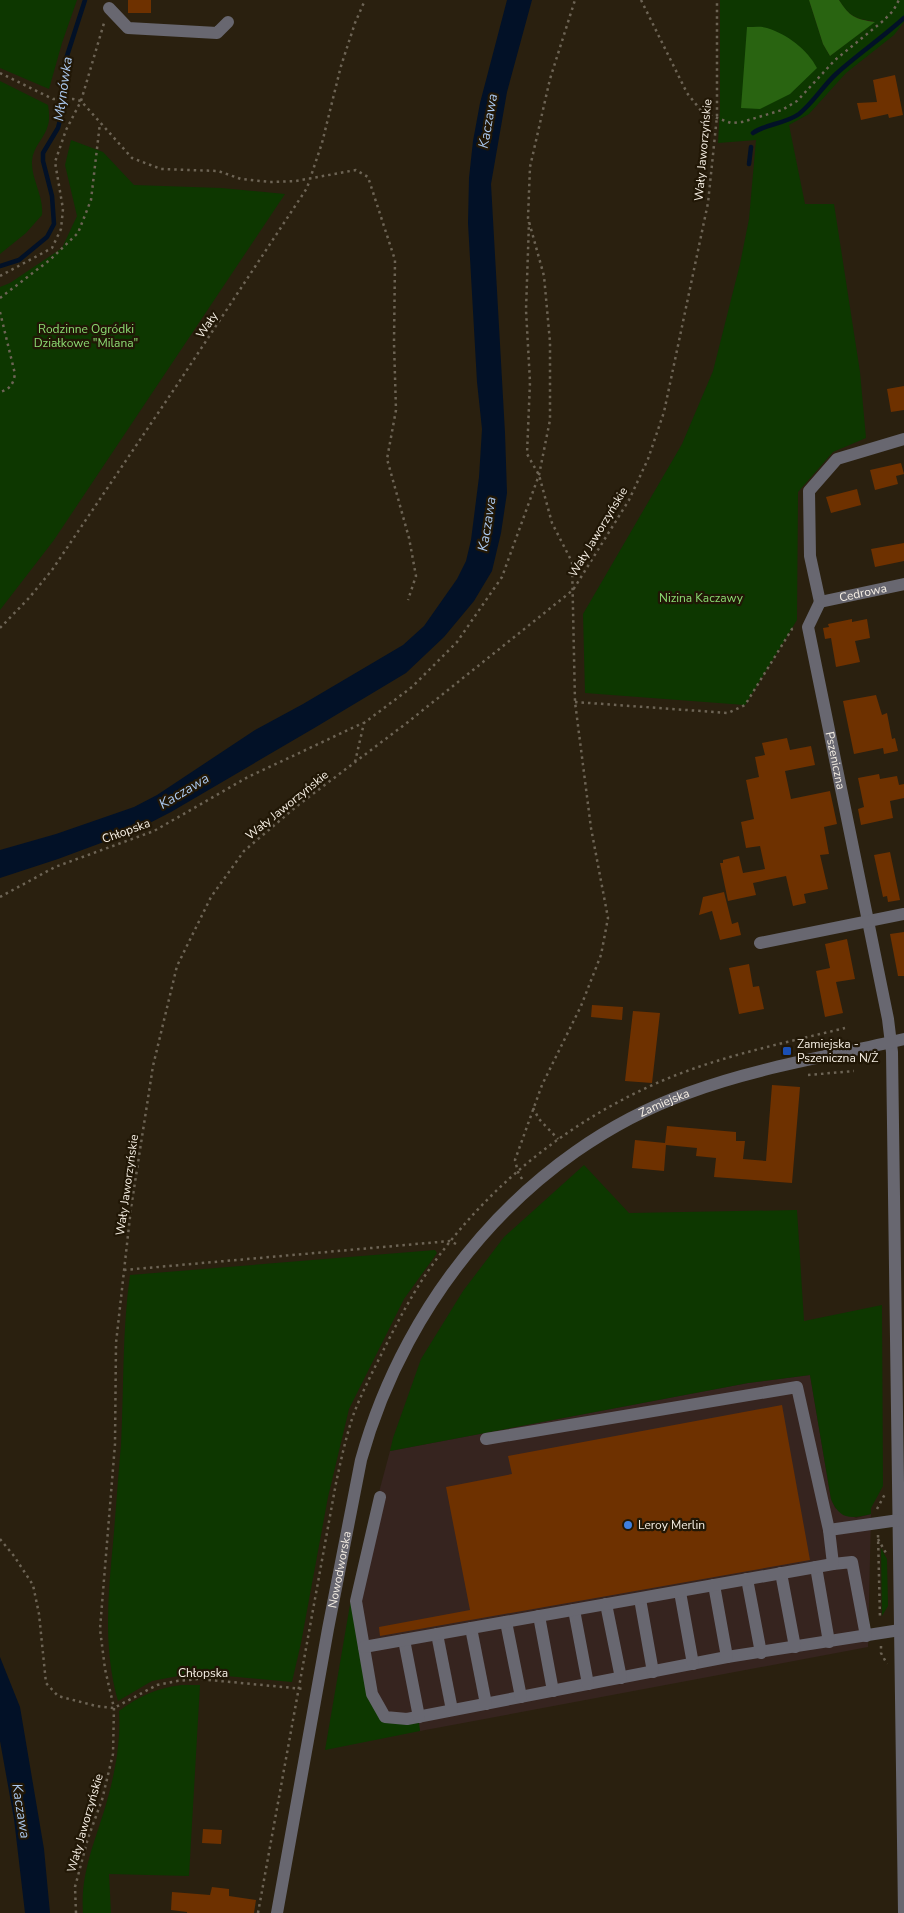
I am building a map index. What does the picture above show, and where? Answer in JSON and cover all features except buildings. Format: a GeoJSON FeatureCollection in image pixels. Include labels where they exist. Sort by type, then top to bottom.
{"type":"FeatureCollection","features":[{"type":"Feature","properties":{"kind":"street"},"geometry":{"type":"LineString","coordinates":[[109,8],[128,28],[217,33],[228,22]]}},
{"type":"Feature","properties":{"kind":"street"},"geometry":{"type":"LineString","coordinates":[[808,626],[820,602],[810,556],[809,491],[837,459],[904,439]]}},
{"type":"Feature","properties":{"kind":"street","name":"Cedrowa"},"geometry":{"type":"LineString","coordinates":[[820,602],[904,584]]}},
{"type":"Feature","properties":{"kind":"street","name":"Pszeniczna"},"geometry":{"type":"LineString","coordinates":[[808,626],[891,1042],[901,1488],[899,1520],[904,1913]]}},
{"type":"Feature","properties":{"kind":"street"},"geometry":{"type":"LineString","coordinates":[[760,943],[904,914]]}},
{"type":"Feature","properties":{"kind":"street","name":"Zamiejska"},"geometry":{"type":"LineString","coordinates":[[469,1250],[488,1228],[528,1189],[596,1137],[625,1120],[688,1093],[746,1075],[904,1039]]}},
{"type":"Feature","properties":{"kind":"street","name":"Nowodworska"},"geometry":{"type":"LineString","coordinates":[[278,1913],[352,1505],[368,1433],[407,1345],[446,1280],[469,1250]]}},
{"type":"Feature","properties":{"kind":"street"},"geometry":{"type":"LineString","coordinates":[[486,1439],[797,1387],[829,1530],[833,1564]]}},
{"type":"Feature","properties":{"kind":"street"},"geometry":{"type":"LineString","coordinates":[[380,1497],[356,1601],[372,1694],[385,1717],[407,1719],[419,1717],[727,1657],[900,1630]]}},
{"type":"Feature","properties":{"kind":"street"},"geometry":{"type":"LineString","coordinates":[[829,1530],[899,1520]]}},
{"type":"Feature","properties":{"kind":"street"},"geometry":{"type":"LineString","coordinates":[[364,1647],[852,1562],[866,1636]]}},
{"type":"Feature","properties":{"kind":"street"},"geometry":{"type":"LineString","coordinates":[[816,1567],[830,1642]]}},
{"type":"Feature","properties":{"kind":"street"},"geometry":{"type":"LineString","coordinates":[[781,1573],[795,1647]]}},
{"type":"Feature","properties":{"kind":"street"},"geometry":{"type":"LineString","coordinates":[[747,1580],[761,1653]]}},
{"type":"Feature","properties":{"kind":"street"},"geometry":{"type":"LineString","coordinates":[[714,1585],[727,1657]]}},
{"type":"Feature","properties":{"kind":"street"},"geometry":{"type":"LineString","coordinates":[[680,1592],[693,1664]]}},
{"type":"Feature","properties":{"kind":"street"},"geometry":{"type":"LineString","coordinates":[[640,1598],[653,1672]]}},
{"type":"Feature","properties":{"kind":"street"},"geometry":{"type":"LineString","coordinates":[[606,1604],[621,1678]]}},
{"type":"Feature","properties":{"kind":"street"},"geometry":{"type":"LineString","coordinates":[[574,1610],[588,1684]]}},
{"type":"Feature","properties":{"kind":"street"},"geometry":{"type":"LineString","coordinates":[[539,1616],[554,1691]]}},
{"type":"Feature","properties":{"kind":"street"},"geometry":{"type":"LineString","coordinates":[[506,1622],[521,1697]]}},
{"type":"Feature","properties":{"kind":"street"},"geometry":{"type":"LineString","coordinates":[[471,1628],[486,1704]]}},
{"type":"Feature","properties":{"kind":"street"},"geometry":{"type":"LineString","coordinates":[[437,1634],[452,1710]]}},
{"type":"Feature","properties":{"kind":"street"},"geometry":{"type":"LineString","coordinates":[[404,1640],[419,1717]]}},
{"type":"Feature","properties":{"kind":"path","name":"Wały"},"geometry":{"type":"LineString","coordinates":[[0,628],[29,598],[52,570],[297,205],[312,179],[341,66],[355,23],[365,0]]}},
{"type":"Feature","properties":{"kind":"path"},"geometry":{"type":"LineString","coordinates":[[528,1189],[518,1172],[515,1160],[542,1085],[580,1006],[601,956],[608,918],[591,828],[575,702],[572,562],[552,523],[539,475],[527,454],[530,382],[526,310],[530,167],[550,79],[575,0]]}},
{"type":"Feature","properties":{"kind":"path"},"geometry":{"type":"LineString","coordinates":[[641,0],[687,93],[703,113],[717,116],[731,123],[742,122],[782,110],[797,101],[835,60],[883,21],[893,11],[899,0]]}},
{"type":"Feature","properties":{"kind":"path","name":"Wały Jaworzyńskie"},"geometry":{"type":"LineString","coordinates":[[76,1913],[75,1887],[88,1838],[102,1800],[113,1754],[114,1708],[105,1669],[100,1630],[115,1444],[116,1343],[131,1208],[153,1066],[176,966],[211,897],[244,852],[297,806],[355,763],[573,590],[629,500],[657,435],[670,386],[708,203],[717,116],[717,0]]}},
{"type":"Feature","properties":{"kind":"path"},"geometry":{"type":"LineString","coordinates":[[0,276],[52,248],[61,229],[63,209],[55,162],[66,130],[81,102],[109,8]]}},
{"type":"Feature","properties":{"kind":"path"},"geometry":{"type":"LineString","coordinates":[[0,73],[53,99],[74,99],[81,102],[132,158],[162,169],[218,171],[241,179],[270,182],[312,179],[356,170],[368,177],[395,260],[394,343],[396,410],[387,459],[409,538],[416,576],[408,600]]}},
{"type":"Feature","properties":{"kind":"path"},"geometry":{"type":"LineString","coordinates":[[0,298],[51,259],[78,233],[90,200],[100,123]]}},
{"type":"Feature","properties":{"kind":"path","name":"Chłopska"},"geometry":{"type":"LineString","coordinates":[[0,897],[55,867],[154,831],[248,777],[364,723],[412,687],[457,642],[502,577],[539,475],[550,420],[550,342],[544,276],[529,222]]}},
{"type":"Feature","properties":{"kind":"path"},"geometry":{"type":"LineString","coordinates":[[0,312],[15,374],[14,383],[8,390],[0,392]]}},
{"type":"Feature","properties":{"kind":"path"},"geometry":{"type":"LineString","coordinates":[[575,702],[728,713],[736,711],[745,705],[792,629],[808,626]]}},
{"type":"Feature","properties":{"kind":"path"},"geometry":{"type":"LineString","coordinates":[[355,763],[364,723]]}},
{"type":"Feature","properties":{"kind":"path"},"geometry":{"type":"LineString","coordinates":[[258,1913],[336,1483],[354,1414],[372,1372],[405,1308],[432,1265],[450,1241],[500,1187],[558,1139],[594,1115],[664,1080],[732,1056],[845,1028]]}},
{"type":"Feature","properties":{"kind":"path"},"geometry":{"type":"LineString","coordinates":[[805,1075],[854,1071]]}},
{"type":"Feature","properties":{"kind":"path"},"geometry":{"type":"LineString","coordinates":[[533,1108],[539,1119],[558,1139]]}},
{"type":"Feature","properties":{"kind":"path"},"geometry":{"type":"LineString","coordinates":[[124,1270],[450,1241],[469,1250]]}},
{"type":"Feature","properties":{"kind":"path"},"geometry":{"type":"LineString","coordinates":[[0,1539],[33,1585],[39,1614],[46,1683],[58,1696],[96,1706],[114,1708]]}},
{"type":"Feature","properties":{"kind":"path","name":"Chłopska"},"geometry":{"type":"LineString","coordinates":[[114,1708],[151,1688],[177,1681],[217,1680],[318,1691]]}},
{"type":"Feature","properties":{"kind":"shaded area"},"geometry":{"type":"Polygon","coordinates":[[[810,1375],[831,1499],[835,1508],[856,1518],[871,1514],[868,1647],[420,1731],[418,1723],[399,1724],[382,1719],[352,1593],[390,1451],[748,1383],[810,1375]]]}},
{"type":"Feature","properties":{"kind":"green space"},"geometry":{"type":"Polygon","coordinates":[[[0,0],[77,0],[49,89],[0,68],[0,0]]]}},
{"type":"Feature","properties":{"kind":"green space","name":"Nizina Kaczawy"},"geometry":{"type":"Polygon","coordinates":[[[720,0],[809,0],[823,44],[830,56],[874,21],[853,16],[839,0],[904,0],[904,22],[894,35],[846,73],[809,114],[789,125],[805,204],[834,204],[860,372],[866,438],[833,452],[798,492],[797,620],[745,705],[585,693],[583,614],[682,444],[713,371],[740,264],[749,219],[756,140],[718,143],[720,108],[720,0]]]}},
{"type":"Feature","properties":{"kind":"green space"},"geometry":{"type":"Polygon","coordinates":[[[809,0],[839,0],[850,14],[862,20],[875,22],[830,56],[823,44],[809,0]]]}},
{"type":"Feature","properties":{"kind":"green space"},"geometry":{"type":"Polygon","coordinates":[[[747,27],[765,27],[782,34],[802,49],[817,68],[790,94],[760,109],[741,108],[747,27]]]}},
{"type":"Feature","properties":{"kind":"green space"},"geometry":{"type":"Polygon","coordinates":[[[0,81],[48,105],[49,123],[34,151],[32,161],[33,174],[41,201],[42,215],[26,233],[0,254],[0,81]]]}},
{"type":"Feature","properties":{"kind":"green space","name":"Rodzinne Ogródki Działkowe \"Milana\""},"geometry":{"type":"Polygon","coordinates":[[[71,140],[103,152],[134,185],[221,188],[285,194],[54,540],[0,610],[0,287],[10,283],[62,248],[77,216],[65,165],[71,140]]]}},
{"type":"Feature","properties":{"kind":"green space"},"geometry":{"type":"Polygon","coordinates":[[[584,1165],[629,1213],[797,1210],[804,1321],[882,1305],[883,1486],[871,1508],[871,1514],[857,1517],[846,1516],[834,1506],[831,1499],[810,1375],[748,1383],[390,1451],[421,1359],[463,1291],[504,1237],[584,1165]]]}},
{"type":"Feature","properties":{"kind":"green space"},"geometry":{"type":"Polygon","coordinates":[[[435,1250],[437,1253],[404,1299],[349,1409],[328,1497],[292,1682],[205,1674],[183,1675],[152,1681],[118,1701],[110,1661],[108,1602],[121,1445],[124,1338],[130,1275],[435,1250]]]}},
{"type":"Feature","properties":{"kind":"green space"},"geometry":{"type":"Polygon","coordinates":[[[881,1548],[887,1559],[888,1606],[882,1616],[881,1548]]]}},
{"type":"Feature","properties":{"kind":"green space"},"geometry":{"type":"Polygon","coordinates":[[[352,1593],[369,1695],[399,1724],[419,1723],[420,1731],[325,1750],[352,1593]]]}},
{"type":"Feature","properties":{"kind":"green space"},"geometry":{"type":"Polygon","coordinates":[[[200,1685],[189,1876],[109,1874],[111,1913],[83,1913],[86,1870],[115,1768],[119,1734],[119,1711],[149,1694],[164,1688],[200,1685]]]}},
{"type":"Feature","properties":{"kind":"water","name":"Kaczawa"},"geometry":{"type":"Polygon","coordinates":[[[507,0],[532,0],[507,92],[491,184],[507,493],[501,533],[492,571],[474,601],[444,637],[406,673],[171,812],[136,830],[0,878],[0,850],[56,834],[134,807],[157,795],[255,730],[403,645],[424,626],[457,579],[466,561],[471,540],[479,477],[482,429],[477,382],[468,223],[469,178],[480,103],[507,0]]]}},
{"type":"Feature","properties":{"kind":"water","name":"Kaczawa"},"geometry":{"type":"Polygon","coordinates":[[[0,1657],[20,1707],[44,1849],[50,1913],[25,1913],[14,1819],[0,1741],[0,1657]]]}},
{"type":"Feature","properties":{"kind":"waterway","name":"Młynówka"},"geometry":{"type":"LineString","coordinates":[[0,266],[19,260],[47,237],[54,224],[52,196],[43,161],[43,153],[58,128],[63,108],[65,62],[85,0]]}},
{"type":"Feature","properties":{"kind":"waterway"},"geometry":{"type":"LineString","coordinates":[[753,133],[799,114],[836,74],[904,18]]}},
{"type":"Feature","properties":{"kind":"waterway"},"geometry":{"type":"LineString","coordinates":[[749,164],[751,147]]}},
{"type":"Feature","properties":{"kind":"place","name":"Zamiejska - Pszeniczna N/Ż"},"geometry":{"type":"Point","coordinates":[787,1051]}},
{"type":"Feature","properties":{"kind":"place","name":"Leroy Merlin"},"geometry":{"type":"Point","coordinates":[628,1525]}}]}
